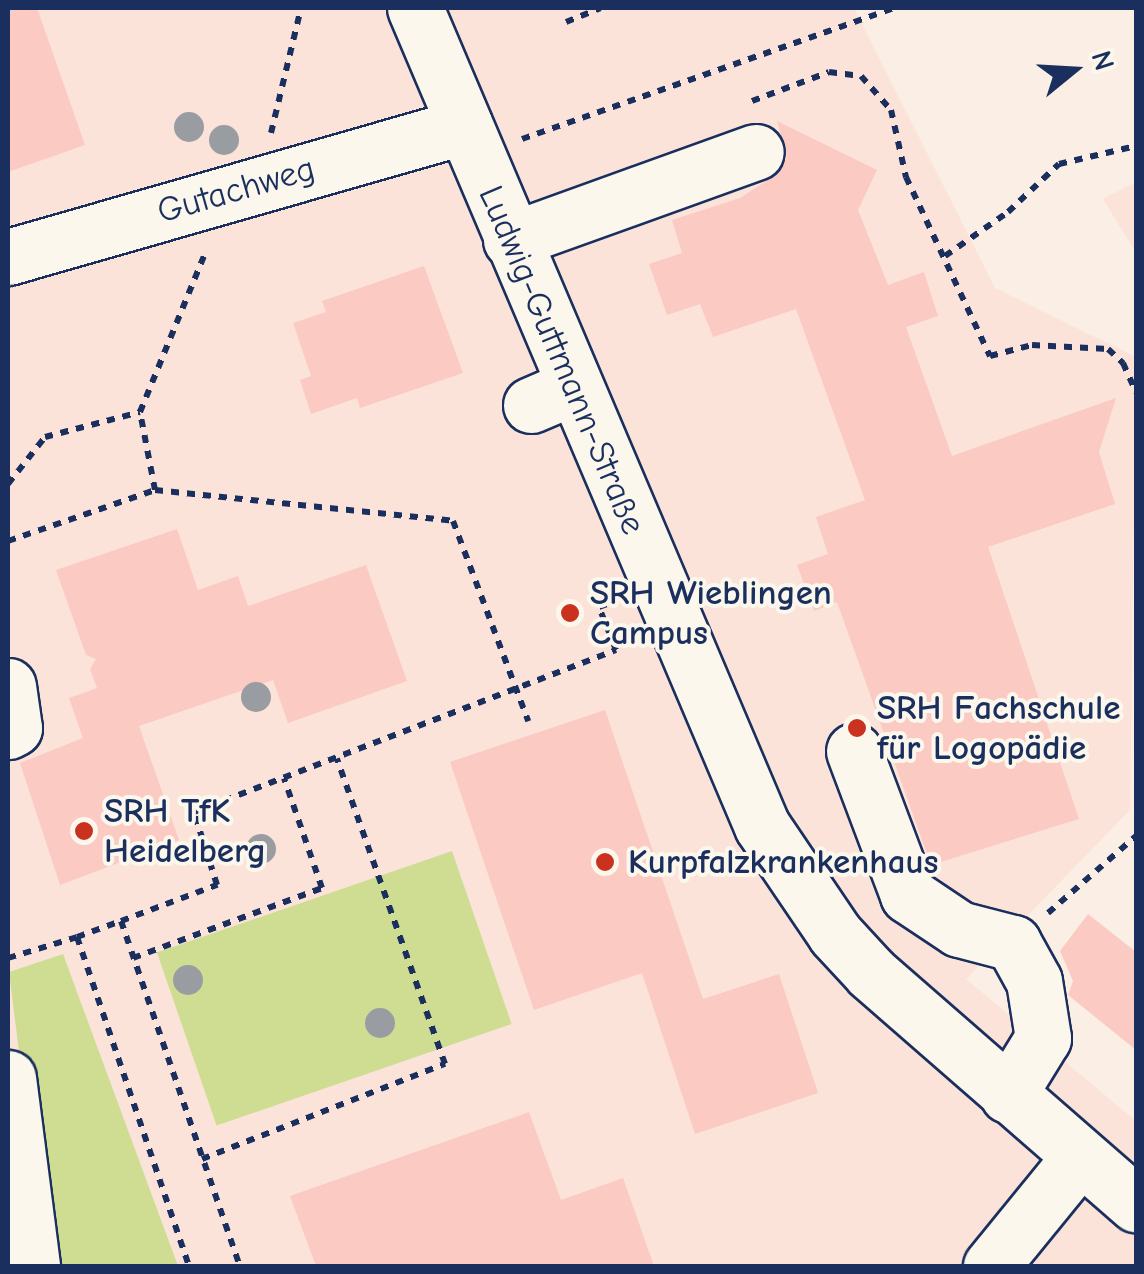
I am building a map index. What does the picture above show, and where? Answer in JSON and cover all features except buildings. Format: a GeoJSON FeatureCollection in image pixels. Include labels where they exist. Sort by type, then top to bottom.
{"type":"FeatureCollection","features":[{"type":"Feature","properties":{"kind":"street","name":"Ludwig-Guttmann-Straße"},"geometry":{"type":"LineString","coordinates":[[415,8],[511,240],[552,396],[656,585],[743,788],[796,880],[871,973],[1078,1158],[1136,1204]]}},
{"type":"Feature","properties":{"kind":"street"},"geometry":{"type":"LineString","coordinates":[[511,240],[747,129]]}},
{"type":"Feature","properties":{"kind":"street","name":"Gutachweg"},"geometry":{"type":"LineString","coordinates":[[8,258],[245,186],[471,140]]}},
{"type":"Feature","properties":{"kind":"street"},"geometry":{"type":"LineString","coordinates":[[8,686],[14,728],[8,730]]}},
{"type":"Feature","properties":{"kind":"street"},"geometry":{"type":"LineString","coordinates":[[854,751],[908,895],[959,930],[1013,943],[1034,981],[1043,1038],[1008,1094]]}},
{"type":"Feature","properties":{"kind":"street"},"geometry":{"type":"LineString","coordinates":[[8,1078],[32,1266]]}},
{"type":"Feature","properties":{"kind":"street"},"geometry":{"type":"LineString","coordinates":[[990,1266],[1078,1158]]}},
{"type":"Feature","properties":{"kind":"path"},"geometry":{"type":"LineString","coordinates":[[155,490],[140,412],[245,186],[302,8]]}},
{"type":"Feature","properties":{"kind":"path"},"geometry":{"type":"LineString","coordinates":[[566,22],[600,8]]}},
{"type":"Feature","properties":{"kind":"path"},"geometry":{"type":"LineString","coordinates":[[471,140],[893,8]]}},
{"type":"Feature","properties":{"kind":"path"},"geometry":{"type":"LineString","coordinates":[[747,129],[830,72],[861,76],[891,110],[906,177],[990,356],[1032,345],[1108,350],[1123,363],[1136,392]]}},
{"type":"Feature","properties":{"kind":"path"},"geometry":{"type":"LineString","coordinates":[[945,256],[1008,212],[1058,164],[1136,146]]}},
{"type":"Feature","properties":{"kind":"path"},"geometry":{"type":"LineString","coordinates":[[8,484],[45,437],[140,412]]}},
{"type":"Feature","properties":{"kind":"path"},"geometry":{"type":"LineString","coordinates":[[8,541],[155,490],[453,520],[528,721]]}},
{"type":"Feature","properties":{"kind":"path"},"geometry":{"type":"LineString","coordinates":[[8,958],[217,885],[194,812],[518,692],[616,650],[599,607],[656,585]]}},
{"type":"Feature","properties":{"kind":"path"},"geometry":{"type":"LineString","coordinates":[[202,1159],[445,1064],[337,759]]}},
{"type":"Feature","properties":{"kind":"path"},"geometry":{"type":"LineString","coordinates":[[134,958],[322,888],[284,778]]}},
{"type":"Feature","properties":{"kind":"path"},"geometry":{"type":"LineString","coordinates":[[1013,943],[1136,836]]}},
{"type":"Feature","properties":{"kind":"path"},"geometry":{"type":"LineString","coordinates":[[121,921],[240,1266]]}},
{"type":"Feature","properties":{"kind":"path"},"geometry":{"type":"LineString","coordinates":[[76,937],[189,1266]]}},
{"type":"Feature","properties":{"kind":"shaded area","name":"SRH Wieblingen Campus"},"geometry":{"type":"Polygon","coordinates":[[[8,8],[854,8],[995,288],[1136,357],[1130,810],[966,979],[1136,1121],[1136,1266],[8,1266],[8,8]]]}},
{"type":"Feature","properties":{"kind":"shaded area"},"geometry":{"type":"Polygon","coordinates":[[[1136,182],[1136,253],[1103,199],[1136,182]]]}},
{"type":"Feature","properties":{"kind":"green space"},"geometry":{"type":"Polygon","coordinates":[[[452,851],[512,1024],[217,1126],[157,953],[452,851]]]}},
{"type":"Feature","properties":{"kind":"green space"},"geometry":{"type":"Polygon","coordinates":[[[63,954],[178,1266],[46,1266],[9,972],[63,954]]]}},
{"type":"Feature","properties":{"kind":"place","name":"SRH Wieblingen Campus"},"geometry":{"type":"Point","coordinates":[570,613]}},
{"type":"Feature","properties":{"kind":"place","name":"SRH Fachschule für Logopädie"},"geometry":{"type":"Point","coordinates":[857,728]}},
{"type":"Feature","properties":{"kind":"place","name":"SRH TfK Heidelberg"},"geometry":{"type":"Point","coordinates":[84,831]}},
{"type":"Feature","properties":{"kind":"place","name":"Kurpfalzkrankenhaus"},"geometry":{"type":"Point","coordinates":[605,862]}}]}
